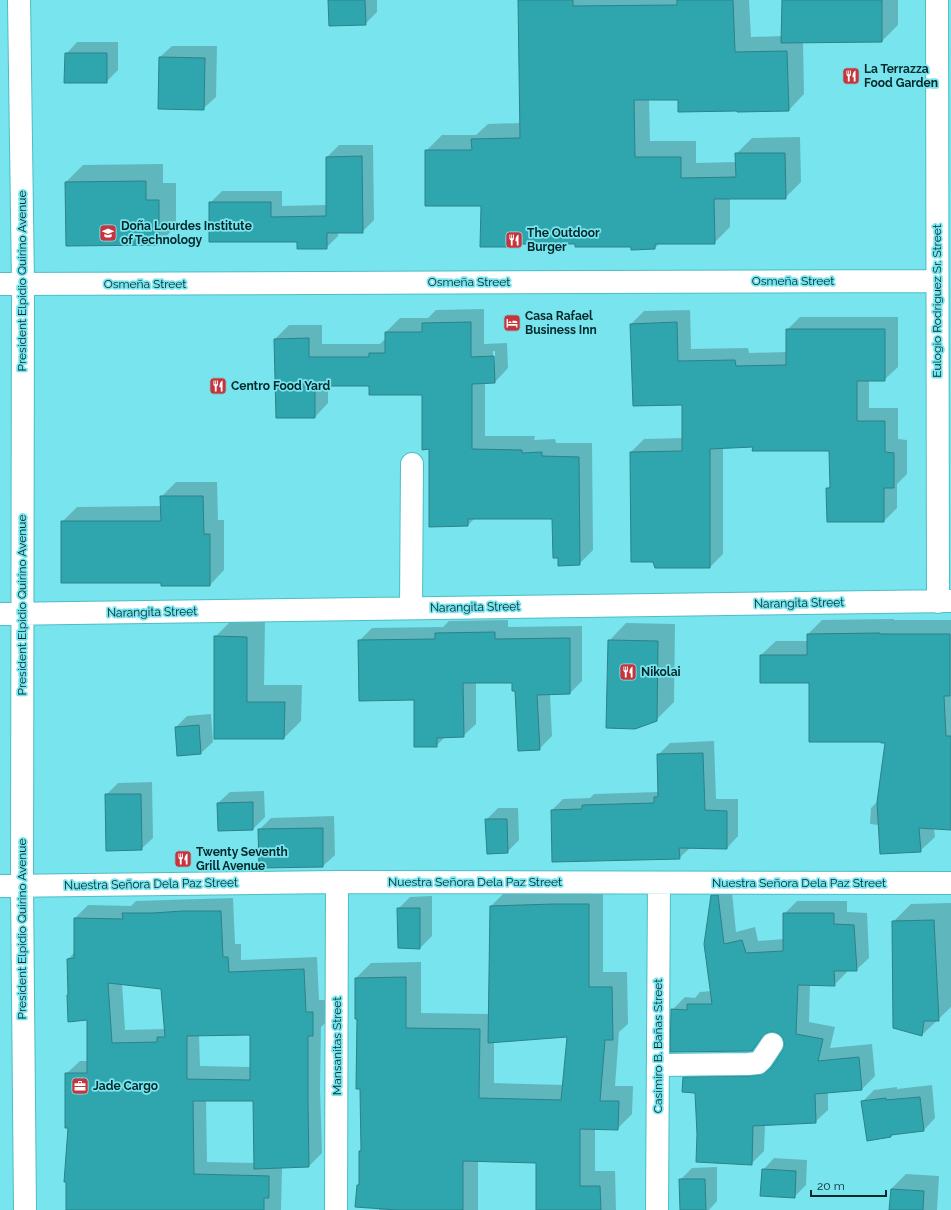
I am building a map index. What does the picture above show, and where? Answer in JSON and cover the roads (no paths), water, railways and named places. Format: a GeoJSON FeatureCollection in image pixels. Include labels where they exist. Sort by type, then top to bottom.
{"type":"FeatureCollection","features":[{"type":"Feature","properties":{"kind":"street","name":"President Elpidio Quirino Avenue"},"geometry":{"type":"LineString","coordinates":[[19,0],[23,284],[22,885],[25,1210]]}},
{"type":"Feature","properties":{"kind":"street","name":"Eulogio Rodriguez Sr. Street"},"geometry":{"type":"LineString","coordinates":[[937,0],[937,281],[944,602]]}},
{"type":"Feature","properties":{"kind":"street","name":"Osmeña Street"},"geometry":{"type":"LineString","coordinates":[[0,284],[937,281]]}},
{"type":"Feature","properties":{"kind":"street"},"geometry":{"type":"LineString","coordinates":[[411,608],[412,464]]}},
{"type":"Feature","properties":{"kind":"street","name":"Narangita Street"},"geometry":{"type":"LineString","coordinates":[[0,614],[944,602]]}},
{"type":"Feature","properties":{"kind":"street","name":"Nuestra Señora Dela Paz Street"},"geometry":{"type":"LineString","coordinates":[[0,886],[338,882],[951,883]]}},
{"type":"Feature","properties":{"kind":"street","name":"Mansanitas Street"},"geometry":{"type":"LineString","coordinates":[[336,1210],[338,882]]}},
{"type":"Feature","properties":{"kind":"street","name":"Casimiro B. Bañas Street"},"geometry":{"type":"LineString","coordinates":[[657,1210],[659,883]]}},
{"type":"Feature","properties":{"kind":"street"},"geometry":{"type":"LineString","coordinates":[[658,1065],[758,1063],[772,1044]]}},
{"type":"Feature","properties":{"kind":"place","name":"La Terrazza Food Garden"},"geometry":{"type":"Point","coordinates":[851,76]}},
{"type":"Feature","properties":{"kind":"place","name":"Doña Lourdes Institute of Technology"},"geometry":{"type":"Point","coordinates":[108,233]}},
{"type":"Feature","properties":{"kind":"place","name":"The Outdoor Burger"},"geometry":{"type":"Point","coordinates":[514,240]}},
{"type":"Feature","properties":{"kind":"place","name":"Casa Rafael Business Inn"},"geometry":{"type":"Point","coordinates":[512,323]}},
{"type":"Feature","properties":{"kind":"place","name":"Centro Food Yard"},"geometry":{"type":"Point","coordinates":[218,386]}},
{"type":"Feature","properties":{"kind":"place","name":"Nikolai"},"geometry":{"type":"Point","coordinates":[628,672]}},
{"type":"Feature","properties":{"kind":"place","name":"Twenty Seventh Grill Avenue"},"geometry":{"type":"Point","coordinates":[183,859]}},
{"type":"Feature","properties":{"kind":"place","name":"Jade Cargo"},"geometry":{"type":"Point","coordinates":[80,1086]}}]}
